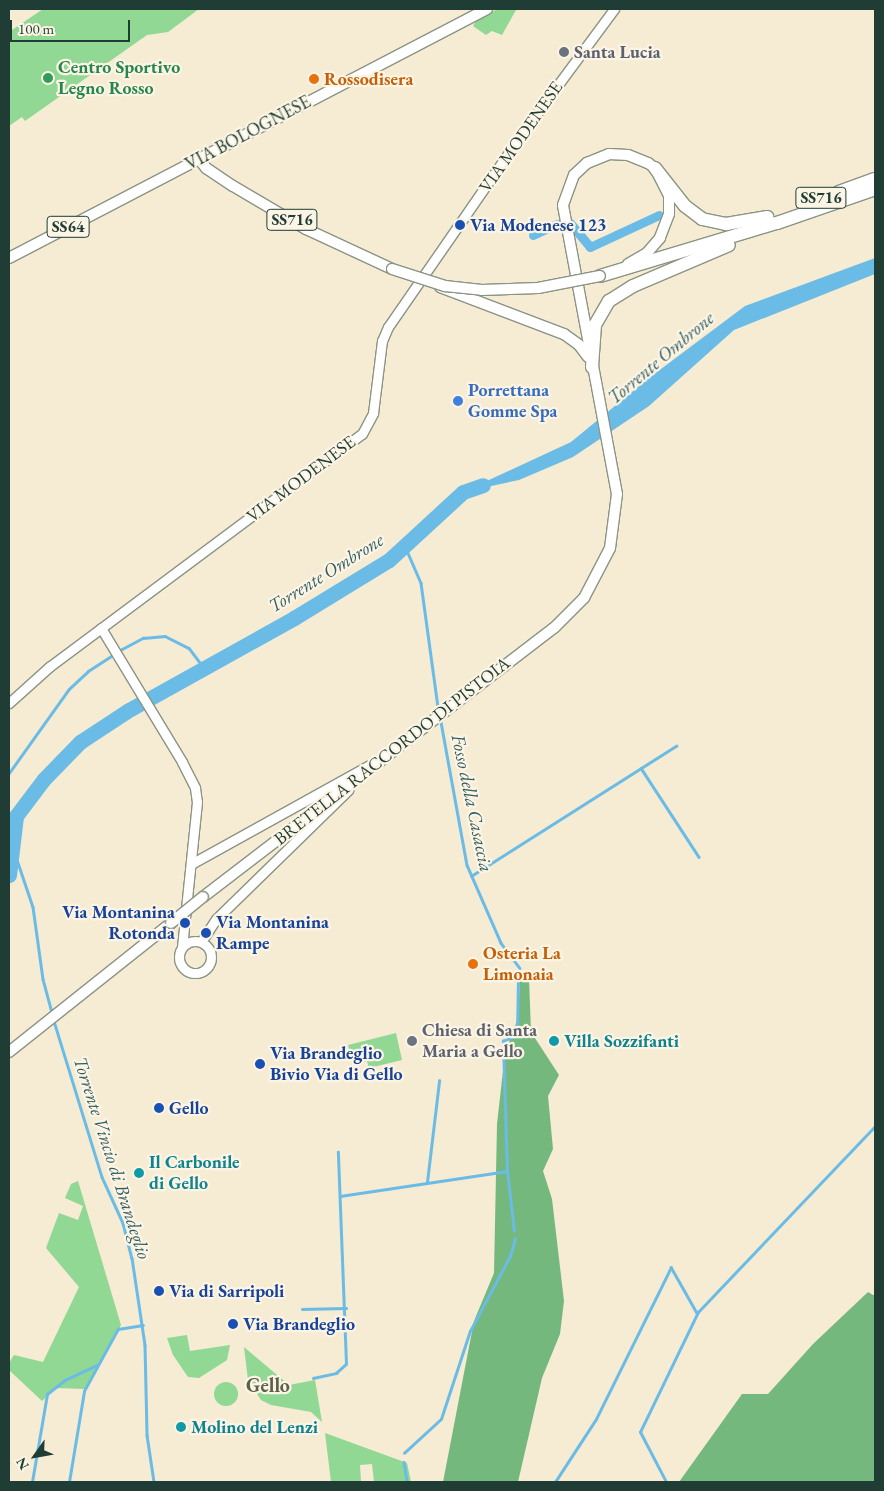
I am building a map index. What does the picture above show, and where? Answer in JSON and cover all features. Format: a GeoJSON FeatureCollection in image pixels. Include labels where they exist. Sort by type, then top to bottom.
{"type":"FeatureCollection","features":[{"type":"Feature","properties":{"kind":"highway"},"geometry":{"type":"LineString","coordinates":[[655,168],[685,206],[702,219],[726,224],[772,220]]}},
{"type":"Feature","properties":{"kind":"highway","name":"SS716"},"geometry":{"type":"LineString","coordinates":[[772,220],[875,179]]}},
{"type":"Feature","properties":{"kind":"highway","name":"SS716"},"geometry":{"type":"LineString","coordinates":[[600,276],[772,220],[875,189]]}},
{"type":"Feature","properties":{"kind":"highway"},"geometry":{"type":"LineString","coordinates":[[592,367],[595,325],[602,311],[615,296],[772,220]]}},
{"type":"Feature","properties":{"kind":"main road","name":"VIA BOLOGNESE"},"geometry":{"type":"LineString","coordinates":[[9,258],[487,9]]}},
{"type":"Feature","properties":{"kind":"main road","name":"BRETELLA RACCORDO DI PISTOIA"},"geometry":{"type":"LineString","coordinates":[[9,1052],[203,897],[554,628],[584,598],[605,562],[614,534],[617,494],[564,222],[564,197],[579,169],[603,155],[628,155],[655,168]]}},
{"type":"Feature","properties":{"kind":"main road","name":"SS716"},"geometry":{"type":"LineString","coordinates":[[199,159],[206,168],[233,186],[306,229],[392,269],[429,282],[455,288],[504,290],[555,285],[600,276]]}},
{"type":"Feature","properties":{"kind":"main road"},"geometry":{"type":"LineString","coordinates":[[600,276],[646,253],[664,230],[670,208],[669,196],[655,168]]}},
{"type":"Feature","properties":{"kind":"main road"},"geometry":{"type":"LineString","coordinates":[[429,282],[575,341],[585,351],[592,367]]}},
{"type":"Feature","properties":{"kind":"street","name":"VIA MODENESE"},"geometry":{"type":"LineString","coordinates":[[9,703],[101,628],[362,434],[373,413],[382,342],[388,327],[526,128],[614,9]]}},
{"type":"Feature","properties":{"kind":"street"},"geometry":{"type":"LineString","coordinates":[[101,628],[191,778],[197,802],[182,947],[179,956],[182,966],[190,972],[200,972],[208,966],[211,957],[208,947],[197,941],[184,928]]}},
{"type":"Feature","properties":{"kind":"street"},"geometry":{"type":"LineString","coordinates":[[191,864],[357,769],[380,760]]}},
{"type":"Feature","properties":{"kind":"street"},"geometry":{"type":"LineString","coordinates":[[182,947],[197,941],[344,794],[354,780]]}},
{"type":"Feature","properties":{"kind":"green space","name":"Centro Sportivo Legno Rosso"},"geometry":{"type":"Polygon","coordinates":[[[43,9],[199,9],[168,32],[147,35],[25,121],[22,117],[9,126],[9,32],[43,9]]]}},
{"type":"Feature","properties":{"kind":"green space"},"geometry":{"type":"Polygon","coordinates":[[[498,9],[516,10],[502,35],[492,31],[486,35],[473,26],[477,19],[498,9]]]}},
{"type":"Feature","properties":{"kind":"green space"},"geometry":{"type":"Polygon","coordinates":[[[529,978],[531,1032],[559,1075],[548,1096],[553,1149],[543,1171],[552,1199],[564,1301],[560,1334],[542,1378],[518,1482],[443,1482],[474,1321],[494,1273],[497,1124],[505,1053],[518,1018],[520,980],[529,978]]]}},
{"type":"Feature","properties":{"kind":"green space"},"geometry":{"type":"Polygon","coordinates":[[[396,1033],[402,1060],[369,1068],[367,1061],[353,1064],[348,1045],[396,1033]]]}},
{"type":"Feature","properties":{"kind":"green space"},"geometry":{"type":"Polygon","coordinates":[[[78,1181],[121,1325],[85,1389],[56,1388],[42,1401],[9,1370],[9,1363],[14,1355],[43,1362],[79,1287],[46,1248],[59,1213],[78,1220],[83,1206],[65,1198],[71,1184],[78,1181]]]}},
{"type":"Feature","properties":{"kind":"green space"},"geometry":{"type":"Polygon","coordinates":[[[868,1292],[875,1296],[875,1482],[679,1482],[742,1394],[768,1394],[813,1344],[868,1292]]]}},
{"type":"Feature","properties":{"kind":"green space"},"geometry":{"type":"Polygon","coordinates":[[[187,1335],[190,1351],[230,1345],[227,1360],[199,1378],[188,1377],[173,1355],[167,1338],[187,1335]]]}},
{"type":"Feature","properties":{"kind":"green space"},"geometry":{"type":"Polygon","coordinates":[[[244,1347],[289,1385],[315,1380],[322,1422],[311,1412],[271,1405],[261,1400],[248,1380],[244,1347]]]}},
{"type":"Feature","properties":{"kind":"green space"},"geometry":{"type":"Polygon","coordinates":[[[226,1382],[235,1385],[238,1394],[235,1403],[226,1406],[217,1403],[214,1394],[217,1385],[226,1382]]]}},
{"type":"Feature","properties":{"kind":"green space"},"geometry":{"type":"Polygon","coordinates":[[[325,1433],[407,1463],[411,1482],[374,1482],[372,1464],[360,1465],[361,1482],[331,1482],[325,1433]]]}},
{"type":"Feature","properties":{"kind":"water"},"geometry":{"type":"Polygon","coordinates":[[[875,258],[875,274],[734,330],[649,406],[573,457],[519,480],[463,492],[571,442],[649,378],[745,306],[875,258]]]}},
{"type":"Feature","properties":{"kind":"waterway"},"geometry":{"type":"LineString","coordinates":[[570,223],[590,247],[659,215]]}},
{"type":"Feature","properties":{"kind":"waterway"},"geometry":{"type":"LineString","coordinates":[[533,235],[557,224]]}},
{"type":"Feature","properties":{"kind":"waterway","name":"Torrente Ombrone"},"geometry":{"type":"LineString","coordinates":[[9,875],[16,816],[44,779],[80,742],[127,711],[294,618],[389,560],[463,492],[483,485]]}},
{"type":"Feature","properties":{"kind":"waterway","name":"Fosso della Casaccia"},"geometry":{"type":"LineString","coordinates":[[405,546],[421,583],[438,707]]}},
{"type":"Feature","properties":{"kind":"waterway"},"geometry":{"type":"LineString","coordinates":[[9,773],[69,689],[88,671],[122,649],[143,638],[165,636],[189,648],[204,668]]}},
{"type":"Feature","properties":{"kind":"waterway","name":"Fosso della Casaccia"},"geometry":{"type":"LineString","coordinates":[[441,722],[467,865],[501,943],[520,968]]}},
{"type":"Feature","properties":{"kind":"waterway"},"geometry":{"type":"LineString","coordinates":[[471,876],[676,746]]}},
{"type":"Feature","properties":{"kind":"waterway"},"geometry":{"type":"LineString","coordinates":[[641,768],[699,857]]}},
{"type":"Feature","properties":{"kind":"waterway","name":"Torrente Vincio di Brandeglio"},"geometry":{"type":"LineString","coordinates":[[9,848],[13,848],[33,907],[43,979],[52,1013]]}},
{"type":"Feature","properties":{"kind":"waterway","name":"Fosso della Casaccia"},"geometry":{"type":"LineString","coordinates":[[514,1231],[507,1171],[503,1041],[517,1035],[518,979]]}},
{"type":"Feature","properties":{"kind":"waterway","name":"Torrente Vincio di Brandeglio"},"geometry":{"type":"LineString","coordinates":[[54,1021],[102,1177],[123,1223],[132,1258],[145,1345],[147,1435],[154,1482]]}},
{"type":"Feature","properties":{"kind":"waterway"},"geometry":{"type":"LineString","coordinates":[[427,1182],[439,1081]]}},
{"type":"Feature","properties":{"kind":"waterway"},"geometry":{"type":"LineString","coordinates":[[666,1482],[640,1432],[698,1312],[875,1126]]}},
{"type":"Feature","properties":{"kind":"waterway"},"geometry":{"type":"LineString","coordinates":[[313,1378],[336,1373],[346,1364],[338,1152]]}},
{"type":"Feature","properties":{"kind":"waterway"},"geometry":{"type":"LineString","coordinates":[[340,1196],[507,1171]]}},
{"type":"Feature","properties":{"kind":"waterway","name":"Fosso della Casaccia"},"geometry":{"type":"LineString","coordinates":[[404,1453],[441,1419],[470,1331],[510,1256],[515,1239]]}},
{"type":"Feature","properties":{"kind":"waterway"},"geometry":{"type":"LineString","coordinates":[[555,1482],[596,1419],[671,1267],[697,1313]]}},
{"type":"Feature","properties":{"kind":"waterway"},"geometry":{"type":"LineString","coordinates":[[302,1309],[346,1308]]}},
{"type":"Feature","properties":{"kind":"waterway"},"geometry":{"type":"LineString","coordinates":[[69,1482],[84,1391],[118,1329],[143,1325]]}},
{"type":"Feature","properties":{"kind":"waterway"},"geometry":{"type":"LineString","coordinates":[[32,1482],[47,1394],[65,1380],[97,1365]]}},
{"type":"Feature","properties":{"kind":"waterway","name":"Fosso della Casaccia"},"geometry":{"type":"LineString","coordinates":[[404,1462],[407,1482]]}},
{"type":"Feature","properties":{"kind":"place","name":"Santa Lucia"},"geometry":{"type":"Point","coordinates":[564,52]}},
{"type":"Feature","properties":{"kind":"place","name":"Centro Sportivo Legno Rosso"},"geometry":{"type":"Point","coordinates":[48,78]}},
{"type":"Feature","properties":{"kind":"place","name":"Rossodisera"},"geometry":{"type":"Point","coordinates":[314,79]}},
{"type":"Feature","properties":{"kind":"place","name":"Via Modenese 123"},"geometry":{"type":"Point","coordinates":[460,225]}},
{"type":"Feature","properties":{"kind":"place","name":"Porrettana Gomme Spa"},"geometry":{"type":"Point","coordinates":[458,401]}},
{"type":"Feature","properties":{"kind":"place","name":"Via Montanina Rotonda"},"geometry":{"type":"Point","coordinates":[185,923]}},
{"type":"Feature","properties":{"kind":"place","name":"Via Montanina Rampe"},"geometry":{"type":"Point","coordinates":[206,933]}},
{"type":"Feature","properties":{"kind":"place","name":"Osteria La Limonaia"},"geometry":{"type":"Point","coordinates":[473,964]}},
{"type":"Feature","properties":{"kind":"place","name":"Chiesa di Santa Maria a Gello"},"geometry":{"type":"Point","coordinates":[412,1041]}},
{"type":"Feature","properties":{"kind":"place","name":"Villa Sozzifanti"},"geometry":{"type":"Point","coordinates":[554,1041]}},
{"type":"Feature","properties":{"kind":"place","name":"Via Brandeglio Bivio Via di Gello"},"geometry":{"type":"Point","coordinates":[260,1064]}},
{"type":"Feature","properties":{"kind":"place","name":"Gello"},"geometry":{"type":"Point","coordinates":[159,1108]}},
{"type":"Feature","properties":{"kind":"place","name":"Il Carbonile di Gello"},"geometry":{"type":"Point","coordinates":[139,1173]}},
{"type":"Feature","properties":{"kind":"place","name":"Via di Sarripoli"},"geometry":{"type":"Point","coordinates":[159,1291]}},
{"type":"Feature","properties":{"kind":"place","name":"Via Brandeglio"},"geometry":{"type":"Point","coordinates":[233,1324]}},
{"type":"Feature","properties":{"kind":"place","name":"Molino del Lenzi"},"geometry":{"type":"Point","coordinates":[181,1427]}},
{"type":"Feature","properties":{"kind":"district","name":"Gello"},"geometry":{"type":"Point","coordinates":[268,1385]}}]}
